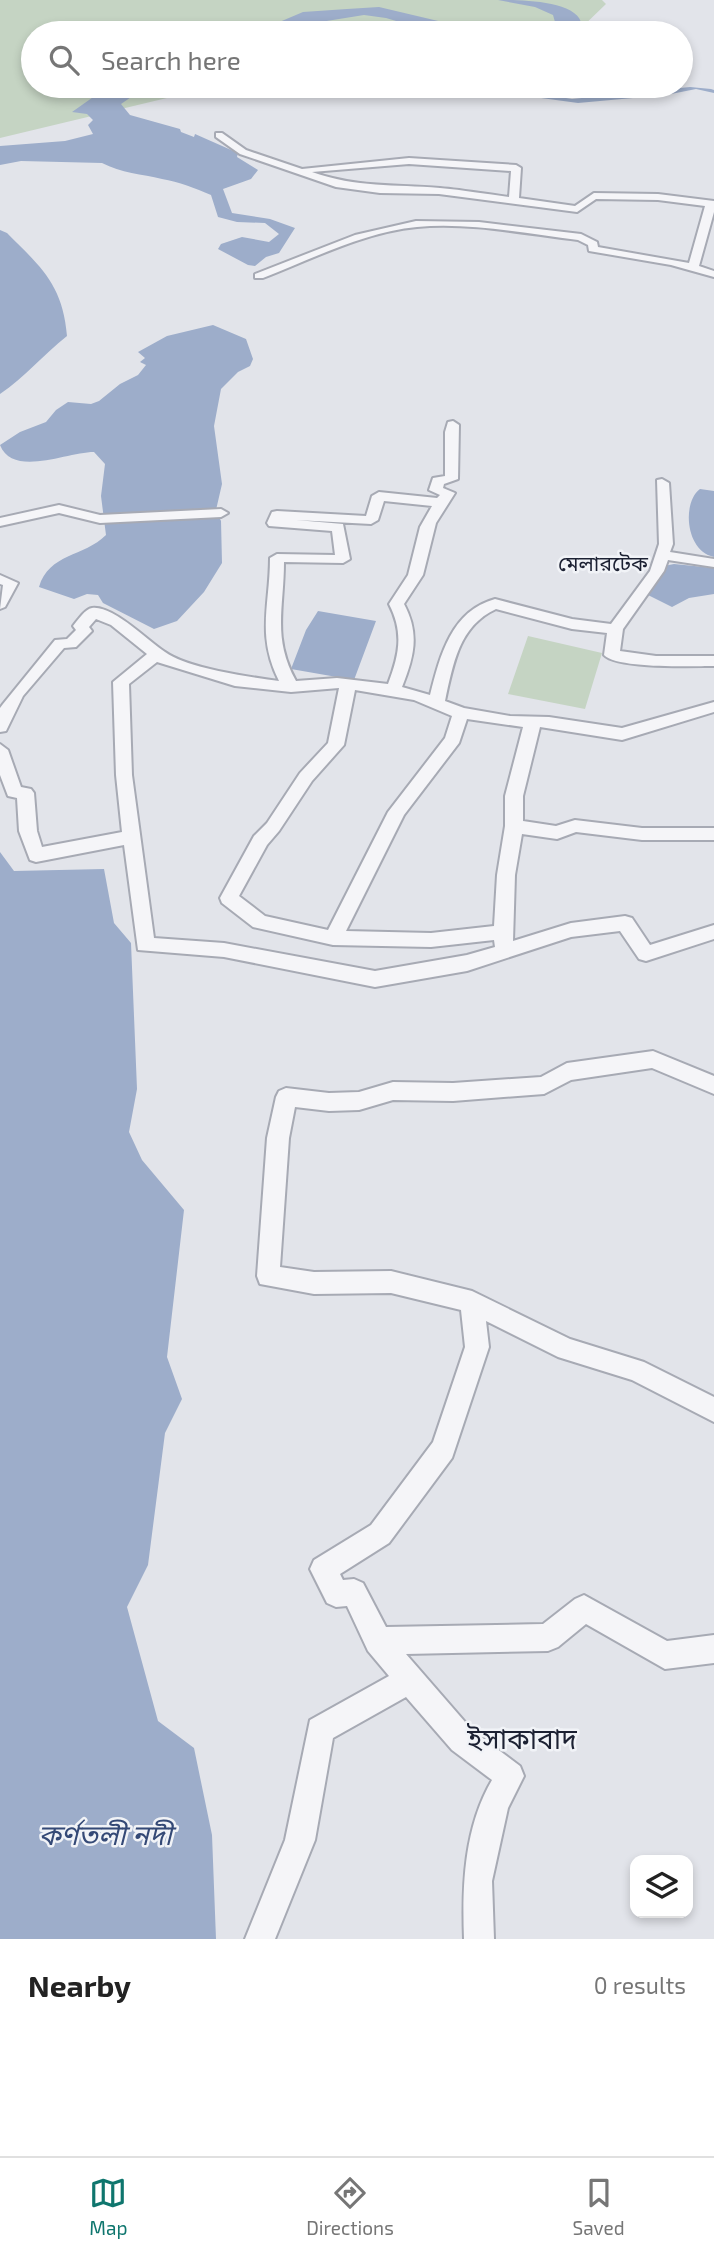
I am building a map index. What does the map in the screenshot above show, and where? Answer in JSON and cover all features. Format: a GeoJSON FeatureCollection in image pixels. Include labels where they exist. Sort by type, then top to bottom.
{"type":"FeatureCollection","features":[{"type":"Feature","properties":{"kind":"street"},"geometry":{"type":"LineString","coordinates":[[219,135],[243,152],[336,184],[380,190],[439,191],[488,212],[555,220],[594,196],[658,197],[713,204],[694,268]]}},
{"type":"Feature","properties":{"kind":"street"},"geometry":{"type":"LineString","coordinates":[[295,170],[315,171],[409,161],[516,168],[514,201]]}},
{"type":"Feature","properties":{"kind":"street"},"geometry":{"type":"LineString","coordinates":[[259,276],[322,250],[393,227],[488,212],[514,201],[555,220],[593,244],[593,249],[714,274]]}},
{"type":"Feature","properties":{"kind":"street"},"geometry":{"type":"LineString","coordinates":[[393,691],[405,661],[409,640],[406,620],[396,604],[411,588],[419,570],[427,525],[448,494],[436,490],[438,481],[451,479],[454,466],[449,446],[453,425]]}},
{"type":"Feature","properties":{"kind":"street"},"geometry":{"type":"LineString","coordinates":[[662,483],[666,544],[657,571],[615,629],[612,655],[656,662],[714,661]]}},
{"type":"Feature","properties":{"kind":"street"},"geometry":{"type":"LineString","coordinates":[[291,687],[279,668],[275,650],[272,613],[278,576],[277,558],[343,559],[338,527],[274,523],[277,514],[371,520],[379,496],[441,503]]}},
{"type":"Feature","properties":{"kind":"street"},"geometry":{"type":"LineString","coordinates":[[0,522],[59,509],[100,519],[221,513]]}},
{"type":"Feature","properties":{"kind":"street"},"geometry":{"type":"LineString","coordinates":[[662,555],[714,563]]}},
{"type":"Feature","properties":{"kind":"street"},"geometry":{"type":"LineString","coordinates":[[0,579],[11,583],[0,604]]}},
{"type":"Feature","properties":{"kind":"street"},"geometry":{"type":"LineString","coordinates":[[436,703],[454,636],[464,621],[483,608],[495,604],[572,624],[615,629]]}},
{"type":"Feature","properties":{"kind":"street"},"geometry":{"type":"LineString","coordinates":[[0,727],[15,699],[43,661],[60,643],[71,644],[84,631],[81,626],[94,612],[116,622],[156,653],[191,669],[234,681],[291,687],[318,683],[348,684],[393,691],[461,713],[510,721],[549,722],[622,734],[714,707]]}},
{"type":"Feature","properties":{"kind":"street"},"geometry":{"type":"LineString","coordinates":[[156,653],[142,668],[121,681],[124,775],[145,945],[224,950],[375,979],[467,963],[504,941]]}},
{"type":"Feature","properties":{"kind":"street"},"geometry":{"type":"LineString","coordinates":[[348,684],[336,745],[306,778],[273,827],[260,841],[229,898],[260,922],[333,938],[504,941],[625,923],[646,954],[701,933],[714,932]]}},
{"type":"Feature","properties":{"kind":"street"},"geometry":{"type":"LineString","coordinates":[[333,938],[397,812],[453,739],[461,713]]}},
{"type":"Feature","properties":{"kind":"street"},"geometry":{"type":"LineString","coordinates":[[504,941],[506,875],[514,826],[514,796],[532,732],[531,722]]}},
{"type":"Feature","properties":{"kind":"street"},"geometry":{"type":"LineString","coordinates":[[0,750],[14,792],[25,793],[28,831],[36,855],[132,837]]}},
{"type":"Feature","properties":{"kind":"street"},"geometry":{"type":"LineString","coordinates":[[514,826],[557,833],[575,826],[642,834],[714,834]]}},
{"type":"Feature","properties":{"kind":"street"},"geometry":{"type":"LineString","coordinates":[[714,1085],[653,1059],[567,1072],[544,1084],[453,1092],[393,1091],[349,1101],[286,1097],[276,1158],[268,1276],[314,1283],[391,1282],[472,1301],[566,1349],[636,1370],[714,1410]]}},
{"type":"Feature","properties":{"kind":"street"},"geometry":{"type":"LineString","coordinates":[[472,1301],[477,1347],[443,1449],[380,1534],[323,1569],[336,1594],[354,1592],[378,1641],[462,1740],[510,1776],[494,1804],[477,1881],[479,1939]]}},
{"type":"Feature","properties":{"kind":"street"},"geometry":{"type":"LineString","coordinates":[[378,1641],[548,1637],[584,1608],[666,1655],[714,1649]]}},
{"type":"Feature","properties":{"kind":"street"},"geometry":{"type":"LineString","coordinates":[[260,1939],[300,1840],[320,1730],[409,1680]]}},
{"type":"Feature","properties":{"kind":"green space"},"geometry":{"type":"Polygon","coordinates":[[[0,0],[602,0],[606,4],[588,21],[21,21],[21,98],[167,98],[0,138],[0,0]]]}},
{"type":"Feature","properties":{"kind":"green space"},"geometry":{"type":"Polygon","coordinates":[[[528,636],[602,653],[585,709],[508,694],[528,636]]]}},
{"type":"Feature","properties":{"kind":"water"},"geometry":{"type":"Polygon","coordinates":[[[498,0],[557,5],[568,9],[580,21],[555,21],[553,15],[535,7],[498,0]]]}},
{"type":"Feature","properties":{"kind":"water"},"geometry":{"type":"Polygon","coordinates":[[[379,7],[438,21],[396,21],[364,15],[326,21],[282,21],[303,12],[379,7]]]}},
{"type":"Feature","properties":{"kind":"water"},"geometry":{"type":"Polygon","coordinates":[[[693,87],[711,89],[714,93],[693,87]]]}},
{"type":"Feature","properties":{"kind":"water"},"geometry":{"type":"Polygon","coordinates":[[[92,98],[130,98],[121,104],[130,115],[180,129],[181,132],[194,137],[195,134],[238,153],[237,157],[258,170],[251,179],[223,189],[232,213],[270,219],[295,228],[279,253],[266,257],[255,266],[248,265],[218,249],[221,244],[242,237],[269,242],[279,234],[265,223],[237,222],[218,217],[211,195],[168,180],[124,171],[102,163],[21,161],[0,165],[0,146],[65,141],[93,134],[88,125],[93,120],[87,114],[72,112],[92,98]]]}},
{"type":"Feature","properties":{"kind":"water"},"geometry":{"type":"Polygon","coordinates":[[[542,98],[633,98],[578,103],[542,98]]]}},
{"type":"Feature","properties":{"kind":"water"},"geometry":{"type":"Polygon","coordinates":[[[0,230],[19,245],[48,278],[61,303],[67,336],[0,394],[0,230]]]}},
{"type":"Feature","properties":{"kind":"water"},"geometry":{"type":"Polygon","coordinates":[[[213,325],[246,339],[253,359],[250,366],[238,372],[221,389],[214,426],[222,484],[216,510],[221,521],[222,563],[204,592],[177,621],[154,629],[103,603],[98,595],[87,594],[74,599],[39,587],[44,576],[59,561],[88,548],[106,535],[101,496],[105,464],[94,452],[42,461],[16,460],[7,455],[0,445],[20,432],[46,422],[56,410],[68,402],[91,404],[99,401],[120,384],[138,375],[146,365],[140,362],[145,358],[138,352],[167,336],[213,325]]]}},
{"type":"Feature","properties":{"kind":"water"},"geometry":{"type":"Polygon","coordinates":[[[700,489],[714,491],[714,557],[697,546],[689,526],[691,504],[700,489]]]}},
{"type":"Feature","properties":{"kind":"water"},"geometry":{"type":"Polygon","coordinates":[[[674,564],[714,568],[714,594],[689,598],[672,607],[648,595],[664,566],[674,564]]]}},
{"type":"Feature","properties":{"kind":"water"},"geometry":{"type":"Polygon","coordinates":[[[318,611],[376,621],[354,680],[291,669],[306,630],[318,611]]]}},
{"type":"Feature","properties":{"kind":"water","name":"কর্ণতলী নদী"},"geometry":{"type":"Polygon","coordinates":[[[0,852],[14,871],[104,869],[114,923],[131,943],[137,1089],[129,1132],[142,1160],[184,1210],[167,1357],[182,1399],[165,1433],[148,1565],[127,1607],[158,1721],[194,1748],[212,1835],[216,1939],[0,1939],[0,852]]]}},
{"type":"Feature","properties":{"kind":"district","name":"মেলারটেক"},"geometry":{"type":"Point","coordinates":[603,562]}},
{"type":"Feature","properties":{"kind":"district","name":"ইসাকাবাদ"},"geometry":{"type":"Point","coordinates":[522,1738]}}]}
